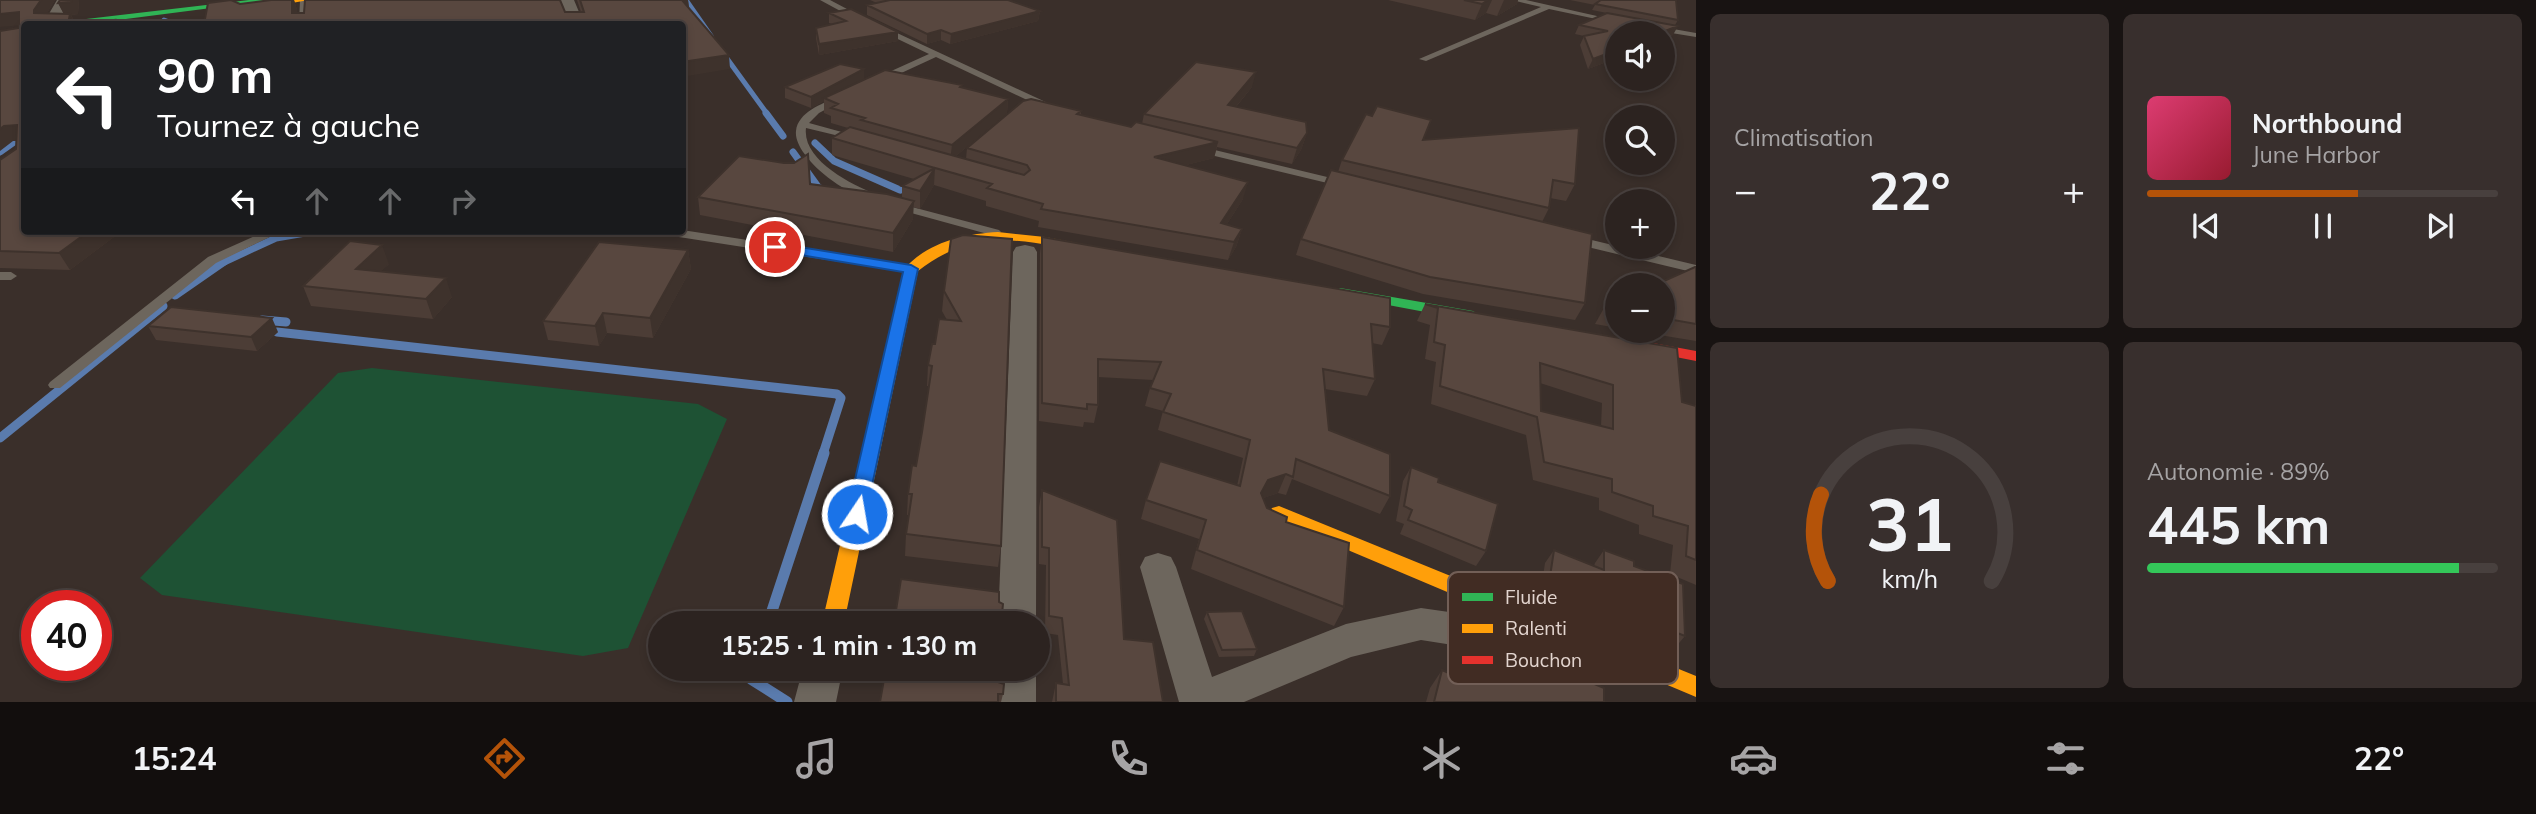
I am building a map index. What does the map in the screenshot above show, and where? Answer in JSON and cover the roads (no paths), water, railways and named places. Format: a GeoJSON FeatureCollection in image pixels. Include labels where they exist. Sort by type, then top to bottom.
{"type":"FeatureCollection","features":[{"type":"Feature","properties":{"kind":"street"},"geometry":{"type":"LineString","coordinates":[[52,21],[64,0]]}},
{"type":"Feature","properties":{"kind":"street"},"geometry":{"type":"LineString","coordinates":[[126,21],[270,0]]}},
{"type":"Feature","properties":{"kind":"street"},"geometry":{"type":"LineString","coordinates":[[98,21],[304,0]]}},
{"type":"Feature","properties":{"kind":"street"},"geometry":{"type":"LineString","coordinates":[[567,0],[576,21]]}},
{"type":"Feature","properties":{"kind":"street"},"geometry":{"type":"LineString","coordinates":[[208,21],[224,8]]}},
{"type":"Feature","properties":{"kind":"street"},"geometry":{"type":"LineString","coordinates":[[836,611],[911,269],[923,254],[943,243],[1014,243],[1106,251]]}},
{"type":"Feature","properties":{"kind":"street"},"geometry":{"type":"LineString","coordinates":[[1014,243],[1017,611]]}},
{"type":"Feature","properties":{"kind":"street"},"geometry":{"type":"LineString","coordinates":[[1322,289],[1484,317]]}},
{"type":"Feature","properties":{"kind":"street"},"geometry":{"type":"LineString","coordinates":[[1603,339],[1696,355]]}},
{"type":"Feature","properties":{"kind":"street"},"geometry":{"type":"LineString","coordinates":[[1279,513],[1448,583]]}},
{"type":"Feature","properties":{"kind":"street"},"geometry":{"type":"LineString","coordinates":[[1158,567],[1200,702],[1346,640],[1421,624],[1448,628]]}},
{"type":"Feature","properties":{"kind":"street"},"geometry":{"type":"LineString","coordinates":[[1678,679],[1696,687]]}},
{"type":"Feature","properties":{"kind":"street"},"geometry":{"type":"LineString","coordinates":[[815,702],[819,681]]}},
{"type":"Feature","properties":{"kind":"street"},"geometry":{"type":"LineString","coordinates":[[1015,702],[1016,681]]}},
{"type":"Feature","properties":{"kind":"lane"},"geometry":{"type":"LineString","coordinates":[[303,21],[304,0]]}},
{"type":"Feature","properties":{"kind":"lane"},"geometry":{"type":"LineString","coordinates":[[824,0],[1031,100],[1055,109]]}},
{"type":"Feature","properties":{"kind":"lane"},"geometry":{"type":"LineString","coordinates":[[1516,0],[1620,21]]}},
{"type":"Feature","properties":{"kind":"lane"},"geometry":{"type":"LineString","coordinates":[[1423,59],[1548,7]]}},
{"type":"Feature","properties":{"kind":"lane"},"geometry":{"type":"LineString","coordinates":[[1675,31],[1696,35]]}},
{"type":"Feature","properties":{"kind":"lane"},"geometry":{"type":"LineString","coordinates":[[876,82],[935,54]]}},
{"type":"Feature","properties":{"kind":"lane"},"geometry":{"type":"LineString","coordinates":[[853,93],[817,110],[800,130],[802,139],[823,171],[846,186],[883,201],[1014,243]]}},
{"type":"Feature","properties":{"kind":"lane"},"geometry":{"type":"LineString","coordinates":[[1021,108],[1031,100]]}},
{"type":"Feature","properties":{"kind":"lane"},"geometry":{"type":"LineString","coordinates":[[803,124],[866,142]]}},
{"type":"Feature","properties":{"kind":"lane"},"geometry":{"type":"LineString","coordinates":[[1180,144],[1357,187]]}},
{"type":"Feature","properties":{"kind":"lane"},"geometry":{"type":"LineString","coordinates":[[686,234],[911,269]]}},
{"type":"Feature","properties":{"kind":"lane"},"geometry":{"type":"LineString","coordinates":[[55,385],[212,260],[266,235]]}},
{"type":"Feature","properties":{"kind":"lane"},"geometry":{"type":"LineString","coordinates":[[1560,236],[1696,269]]}},
{"type":"Feature","properties":{"kind":"waterway"},"geometry":{"type":"LineString","coordinates":[[686,0],[711,36]]}},
{"type":"Feature","properties":{"kind":"waterway"},"geometry":{"type":"LineString","coordinates":[[723,53],[768,115]]}},
{"type":"Feature","properties":{"kind":"waterway"},"geometry":{"type":"LineString","coordinates":[[766,113],[783,136]]}},
{"type":"Feature","properties":{"kind":"waterway"},"geometry":{"type":"LineString","coordinates":[[0,152],[21,137]]}},
{"type":"Feature","properties":{"kind":"waterway"},"geometry":{"type":"LineString","coordinates":[[815,143],[834,161],[900,190]]}},
{"type":"Feature","properties":{"kind":"waterway"},"geometry":{"type":"LineString","coordinates":[[793,152],[819,188],[825,189]]}},
{"type":"Feature","properties":{"kind":"waterway"},"geometry":{"type":"LineString","coordinates":[[222,263],[276,238],[294,235]]}},
{"type":"Feature","properties":{"kind":"waterway"},"geometry":{"type":"LineString","coordinates":[[175,295],[224,261]]}},
{"type":"Feature","properties":{"kind":"waterway"},"geometry":{"type":"LineString","coordinates":[[0,438],[163,306]]}},
{"type":"Feature","properties":{"kind":"waterway"},"geometry":{"type":"LineString","coordinates":[[262,320],[286,322]]}},
{"type":"Feature","properties":{"kind":"waterway"},"geometry":{"type":"LineString","coordinates":[[277,332],[837,394],[841,398],[823,454]]}},
{"type":"Feature","properties":{"kind":"waterway"},"geometry":{"type":"LineString","coordinates":[[772,611],[824,453]]}},
{"type":"Feature","properties":{"kind":"waterway"},"geometry":{"type":"LineString","coordinates":[[754,681],[787,702]]}}]}
